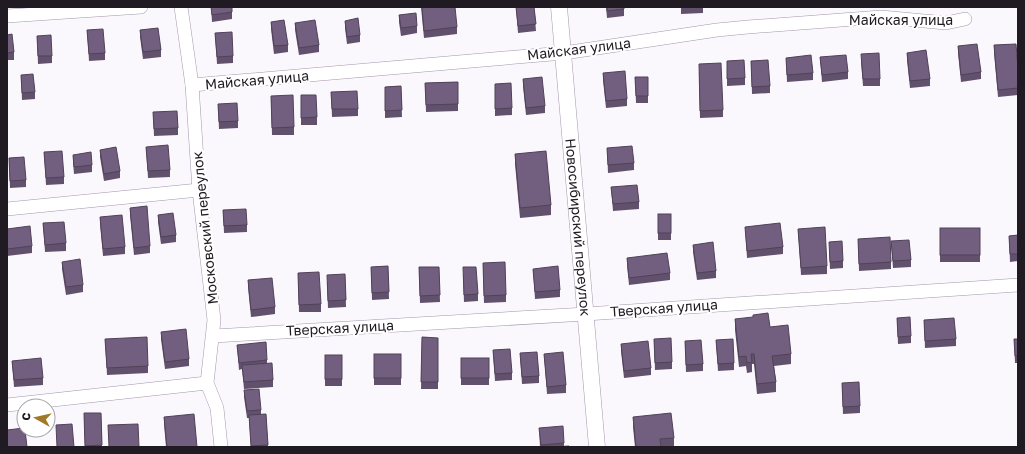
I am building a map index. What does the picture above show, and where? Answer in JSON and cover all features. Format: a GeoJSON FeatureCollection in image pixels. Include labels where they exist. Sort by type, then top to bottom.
{"type":"FeatureCollection","features":[{"type":"Feature","properties":{"kind":"street"},"geometry":{"type":"LineString","coordinates":[[7,16],[141,7]]}},
{"type":"Feature","properties":{"kind":"street","name":"Московский переулок"},"geometry":{"type":"LineString","coordinates":[[181,7],[192,85],[199,190],[214,320],[214,336],[207,383]]}},
{"type":"Feature","properties":{"kind":"street","name":"Новосибирский переулок"},"geometry":{"type":"LineString","coordinates":[[559,7],[597,447]]}},
{"type":"Feature","properties":{"kind":"street","name":"Майская улица"},"geometry":{"type":"LineString","coordinates":[[192,85],[564,53],[717,30],[748,27],[881,17],[946,23],[965,19]]}},
{"type":"Feature","properties":{"kind":"street"},"geometry":{"type":"LineString","coordinates":[[7,209],[199,190]]}},
{"type":"Feature","properties":{"kind":"street","name":"Тверская улица"},"geometry":{"type":"LineString","coordinates":[[214,336],[586,314],[1018,285]]}},
{"type":"Feature","properties":{"kind":"street"},"geometry":{"type":"LineString","coordinates":[[7,405],[207,383],[217,408],[221,447]]}},
{"type":"Feature","properties":{"kind":"building"},"geometry":{"type":"Polygon","coordinates":[[[211,7],[232,7],[232,12],[212,15],[211,7]]]}},
{"type":"Feature","properties":{"kind":"building"},"geometry":{"type":"Polygon","coordinates":[[[422,7],[455,7],[457,27],[424,31],[422,7]]]}},
{"type":"Feature","properties":{"kind":"building"},"geometry":{"type":"Polygon","coordinates":[[[516,7],[534,7],[536,24],[518,26],[516,7]]]}},
{"type":"Feature","properties":{"kind":"building"},"geometry":{"type":"Polygon","coordinates":[[[607,7],[624,7],[624,9],[607,11],[607,7]]]}},
{"type":"Feature","properties":{"kind":"building"},"geometry":{"type":"Polygon","coordinates":[[[416,13],[417,26],[401,28],[399,15],[416,13]]]}},
{"type":"Feature","properties":{"kind":"building"},"geometry":{"type":"Polygon","coordinates":[[[358,18],[360,35],[347,37],[345,21],[358,18]]]}},
{"type":"Feature","properties":{"kind":"building"},"geometry":{"type":"Polygon","coordinates":[[[284,20],[288,45],[274,46],[271,22],[284,20]]]}},
{"type":"Feature","properties":{"kind":"building"},"geometry":{"type":"Polygon","coordinates":[[[315,20],[319,45],[299,48],[295,23],[315,20]]]}},
{"type":"Feature","properties":{"kind":"building"},"geometry":{"type":"Polygon","coordinates":[[[158,28],[161,50],[143,52],[140,30],[158,28]]]}},
{"type":"Feature","properties":{"kind":"building"},"geometry":{"type":"Polygon","coordinates":[[[103,29],[105,53],[89,54],[87,30],[103,29]]]}},
{"type":"Feature","properties":{"kind":"building"},"geometry":{"type":"Polygon","coordinates":[[[232,32],[233,56],[217,57],[215,33],[232,32]]]}},
{"type":"Feature","properties":{"kind":"building"},"geometry":{"type":"Polygon","coordinates":[[[12,34],[14,52],[7,53],[7,35],[12,34]]]}},
{"type":"Feature","properties":{"kind":"building"},"geometry":{"type":"Polygon","coordinates":[[[51,35],[52,56],[38,56],[37,36],[51,35]]]}},
{"type":"Feature","properties":{"kind":"building"},"geometry":{"type":"Polygon","coordinates":[[[977,44],[981,72],[961,75],[958,46],[977,44]]]}},
{"type":"Feature","properties":{"kind":"building"},"geometry":{"type":"Polygon","coordinates":[[[1016,44],[1018,88],[998,90],[994,45],[1016,44]]]}},
{"type":"Feature","properties":{"kind":"building"},"geometry":{"type":"Polygon","coordinates":[[[926,50],[930,79],[910,81],[907,53],[926,50]]]}},
{"type":"Feature","properties":{"kind":"building"},"geometry":{"type":"Polygon","coordinates":[[[879,53],[880,79],[863,79],[861,54],[879,53]]]}},
{"type":"Feature","properties":{"kind":"building"},"geometry":{"type":"Polygon","coordinates":[[[811,55],[813,73],[787,75],[786,58],[811,55]]]}},
{"type":"Feature","properties":{"kind":"building"},"geometry":{"type":"Polygon","coordinates":[[[846,55],[848,72],[822,75],[820,57],[846,55]]]}},
{"type":"Feature","properties":{"kind":"building"},"geometry":{"type":"Polygon","coordinates":[[[744,60],[745,78],[727,79],[727,61],[744,60]]]}},
{"type":"Feature","properties":{"kind":"building"},"geometry":{"type":"Polygon","coordinates":[[[768,60],[770,86],[752,87],[751,61],[768,60]]]}},
{"type":"Feature","properties":{"kind":"building"},"geometry":{"type":"Polygon","coordinates":[[[721,63],[723,110],[700,111],[699,64],[721,63]]]}},
{"type":"Feature","properties":{"kind":"building"},"geometry":{"type":"Polygon","coordinates":[[[625,71],[627,99],[606,101],[603,73],[625,71]]]}},
{"type":"Feature","properties":{"kind":"building"},"geometry":{"type":"Polygon","coordinates":[[[33,74],[35,92],[22,93],[21,75],[33,74]]]}},
{"type":"Feature","properties":{"kind":"building"},"geometry":{"type":"Polygon","coordinates":[[[542,77],[545,106],[526,108],[523,79],[542,77]]]}},
{"type":"Feature","properties":{"kind":"building"},"geometry":{"type":"Polygon","coordinates":[[[635,77],[648,77],[648,96],[636,96],[635,77]]]}},
{"type":"Feature","properties":{"kind":"building"},"geometry":{"type":"Polygon","coordinates":[[[458,82],[458,104],[426,105],[425,83],[458,82]]]}},
{"type":"Feature","properties":{"kind":"building"},"geometry":{"type":"Polygon","coordinates":[[[511,83],[512,108],[495,109],[495,84],[511,83]]]}},
{"type":"Feature","properties":{"kind":"building"},"geometry":{"type":"Polygon","coordinates":[[[401,86],[402,110],[385,111],[385,87],[401,86]]]}},
{"type":"Feature","properties":{"kind":"building"},"geometry":{"type":"Polygon","coordinates":[[[357,91],[358,109],[332,109],[331,92],[357,91]]]}},
{"type":"Feature","properties":{"kind":"building"},"geometry":{"type":"Polygon","coordinates":[[[293,95],[294,127],[272,128],[271,96],[293,95]]]}},
{"type":"Feature","properties":{"kind":"building"},"geometry":{"type":"Polygon","coordinates":[[[301,95],[316,95],[317,117],[301,118],[301,95]]]}},
{"type":"Feature","properties":{"kind":"building"},"geometry":{"type":"Polygon","coordinates":[[[237,103],[238,121],[219,122],[218,104],[237,103]]]}},
{"type":"Feature","properties":{"kind":"building"},"geometry":{"type":"Polygon","coordinates":[[[177,111],[178,128],[154,129],[153,112],[177,111]]]}},
{"type":"Feature","properties":{"kind":"building"},"geometry":{"type":"Polygon","coordinates":[[[168,145],[170,170],[148,171],[146,147],[168,145]]]}},
{"type":"Feature","properties":{"kind":"building"},"geometry":{"type":"Polygon","coordinates":[[[632,146],[634,163],[608,165],[607,148],[632,146]]]}},
{"type":"Feature","properties":{"kind":"building"},"geometry":{"type":"Polygon","coordinates":[[[116,147],[120,171],[104,174],[100,150],[116,147]]]}},
{"type":"Feature","properties":{"kind":"building"},"geometry":{"type":"Polygon","coordinates":[[[62,151],[64,177],[46,178],[44,152],[62,151]]]}},
{"type":"Feature","properties":{"kind":"building"},"geometry":{"type":"Polygon","coordinates":[[[546,151],[551,205],[520,208],[515,154],[546,151]]]}},
{"type":"Feature","properties":{"kind":"building"},"geometry":{"type":"Polygon","coordinates":[[[91,152],[92,165],[74,167],[73,155],[91,152]]]}},
{"type":"Feature","properties":{"kind":"building"},"geometry":{"type":"Polygon","coordinates":[[[24,157],[26,180],[10,181],[9,158],[24,157]]]}},
{"type":"Feature","properties":{"kind":"building"},"geometry":{"type":"Polygon","coordinates":[[[637,185],[639,202],[613,204],[611,187],[637,185]]]}},
{"type":"Feature","properties":{"kind":"building"},"geometry":{"type":"Polygon","coordinates":[[[147,206],[150,246],[134,248],[130,208],[147,206]]]}},
{"type":"Feature","properties":{"kind":"building"},"geometry":{"type":"Polygon","coordinates":[[[246,209],[247,225],[224,226],[223,210],[246,209]]]}},
{"type":"Feature","properties":{"kind":"building"},"geometry":{"type":"Polygon","coordinates":[[[173,213],[176,235],[161,237],[158,215],[173,213]]]}},
{"type":"Feature","properties":{"kind":"building"},"geometry":{"type":"Polygon","coordinates":[[[658,214],[671,214],[671,233],[658,233],[658,214]]]}},
{"type":"Feature","properties":{"kind":"building"},"geometry":{"type":"Polygon","coordinates":[[[122,215],[125,247],[103,249],[100,217],[122,215]]]}},
{"type":"Feature","properties":{"kind":"building"},"geometry":{"type":"Polygon","coordinates":[[[64,222],[66,243],[45,245],[43,223],[64,222]]]}},
{"type":"Feature","properties":{"kind":"building"},"geometry":{"type":"Polygon","coordinates":[[[780,223],[783,247],[747,251],[745,227],[780,223]]]}},
{"type":"Feature","properties":{"kind":"building"},"geometry":{"type":"Polygon","coordinates":[[[30,226],[32,246],[7,249],[7,229],[30,226]]]}},
{"type":"Feature","properties":{"kind":"building"},"geometry":{"type":"Polygon","coordinates":[[[825,227],[827,266],[801,268],[798,229],[825,227]]]}},
{"type":"Feature","properties":{"kind":"building"},"geometry":{"type":"Polygon","coordinates":[[[940,228],[980,228],[980,255],[940,255],[940,228]]]}},
{"type":"Feature","properties":{"kind":"building"},"geometry":{"type":"Polygon","coordinates":[[[1018,235],[1018,254],[1010,254],[1009,236],[1018,235]]]}},
{"type":"Feature","properties":{"kind":"building"},"geometry":{"type":"Polygon","coordinates":[[[890,237],[891,262],[859,264],[858,239],[890,237]]]}},
{"type":"Feature","properties":{"kind":"building"},"geometry":{"type":"Polygon","coordinates":[[[909,240],[911,260],[893,261],[891,241],[909,240]]]}},
{"type":"Feature","properties":{"kind":"building"},"geometry":{"type":"Polygon","coordinates":[[[842,241],[843,261],[830,262],[829,242],[842,241]]]}},
{"type":"Feature","properties":{"kind":"building"},"geometry":{"type":"Polygon","coordinates":[[[713,242],[716,271],[697,273],[693,245],[713,242]]]}},
{"type":"Feature","properties":{"kind":"building"},"geometry":{"type":"Polygon","coordinates":[[[667,253],[670,273],[629,278],[627,258],[667,253]]]}},
{"type":"Feature","properties":{"kind":"building"},"geometry":{"type":"Polygon","coordinates":[[[80,259],[83,285],[66,287],[62,262],[80,259]]]}},
{"type":"Feature","properties":{"kind":"building"},"geometry":{"type":"Polygon","coordinates":[[[505,262],[506,295],[484,296],[483,263],[505,262]]]}},
{"type":"Feature","properties":{"kind":"building"},"geometry":{"type":"Polygon","coordinates":[[[388,266],[389,292],[372,293],[371,267],[388,266]]]}},
{"type":"Feature","properties":{"kind":"building"},"geometry":{"type":"Polygon","coordinates":[[[558,266],[560,290],[535,292],[533,269],[558,266]]]}},
{"type":"Feature","properties":{"kind":"building"},"geometry":{"type":"Polygon","coordinates":[[[419,267],[439,267],[440,295],[420,296],[419,267]]]}},
{"type":"Feature","properties":{"kind":"building"},"geometry":{"type":"Polygon","coordinates":[[[463,267],[476,267],[478,294],[464,295],[463,267]]]}},
{"type":"Feature","properties":{"kind":"building"},"geometry":{"type":"Polygon","coordinates":[[[319,272],[321,304],[299,305],[298,273],[319,272]]]}},
{"type":"Feature","properties":{"kind":"building"},"geometry":{"type":"Polygon","coordinates":[[[345,274],[346,300],[328,301],[327,275],[345,274]]]}},
{"type":"Feature","properties":{"kind":"building"},"geometry":{"type":"Polygon","coordinates":[[[272,278],[275,307],[251,310],[248,280],[272,278]]]}},
{"type":"Feature","properties":{"kind":"building"},"geometry":{"type":"Polygon","coordinates":[[[768,313],[770,327],[788,325],[791,354],[772,356],[776,382],[757,384],[754,354],[751,354],[752,362],[747,363],[746,356],[739,357],[735,319],[753,317],[753,315],[768,313]]]}},
{"type":"Feature","properties":{"kind":"building"},"geometry":{"type":"Polygon","coordinates":[[[910,317],[911,336],[898,337],[897,318],[910,317]]]}},
{"type":"Feature","properties":{"kind":"building"},"geometry":{"type":"Polygon","coordinates":[[[954,318],[956,339],[925,341],[924,320],[954,318]]]}},
{"type":"Feature","properties":{"kind":"building"},"geometry":{"type":"Polygon","coordinates":[[[186,329],[189,359],[165,362],[161,332],[186,329]]]}},
{"type":"Feature","properties":{"kind":"building"},"geometry":{"type":"Polygon","coordinates":[[[147,337],[148,366],[107,368],[105,339],[147,337]]]}},
{"type":"Feature","properties":{"kind":"building"},"geometry":{"type":"Polygon","coordinates":[[[422,337],[438,338],[438,382],[421,382],[422,337]]]}},
{"type":"Feature","properties":{"kind":"building"},"geometry":{"type":"Polygon","coordinates":[[[671,338],[672,362],[655,363],[654,339],[671,338]]]}},
{"type":"Feature","properties":{"kind":"building"},"geometry":{"type":"Polygon","coordinates":[[[733,339],[734,363],[718,364],[716,340],[733,339]]]}},
{"type":"Feature","properties":{"kind":"building"},"geometry":{"type":"Polygon","coordinates":[[[1014,339],[1018,339],[1018,356],[1015,356],[1014,339]]]}},
{"type":"Feature","properties":{"kind":"building"},"geometry":{"type":"Polygon","coordinates":[[[701,340],[703,364],[686,365],[685,341],[701,340]]]}},
{"type":"Feature","properties":{"kind":"building"},"geometry":{"type":"Polygon","coordinates":[[[648,341],[651,368],[624,371],[621,344],[648,341]]]}},
{"type":"Feature","properties":{"kind":"building"},"geometry":{"type":"Polygon","coordinates":[[[266,342],[267,360],[239,363],[237,345],[266,342]]]}},
{"type":"Feature","properties":{"kind":"building"},"geometry":{"type":"Polygon","coordinates":[[[510,349],[512,373],[495,374],[493,350],[510,349]]]}},
{"type":"Feature","properties":{"kind":"building"},"geometry":{"type":"Polygon","coordinates":[[[537,352],[539,376],[522,377],[520,353],[537,352]]]}},
{"type":"Feature","properties":{"kind":"building"},"geometry":{"type":"Polygon","coordinates":[[[563,352],[566,385],[547,387],[544,354],[563,352]]]}},
{"type":"Feature","properties":{"kind":"building"},"geometry":{"type":"Polygon","coordinates":[[[374,354],[401,354],[401,378],[374,378],[374,354]]]}},
{"type":"Feature","properties":{"kind":"building"},"geometry":{"type":"Polygon","coordinates":[[[325,355],[342,355],[342,379],[325,379],[325,355]]]}},
{"type":"Feature","properties":{"kind":"building"},"geometry":{"type":"Polygon","coordinates":[[[41,358],[43,378],[14,380],[12,361],[41,358]]]}},
{"type":"Feature","properties":{"kind":"building"},"geometry":{"type":"Polygon","coordinates":[[[461,358],[489,358],[489,378],[461,378],[461,358]]]}},
{"type":"Feature","properties":{"kind":"building"},"geometry":{"type":"Polygon","coordinates":[[[272,363],[273,380],[244,382],[242,365],[272,363]]]}},
{"type":"Feature","properties":{"kind":"building"},"geometry":{"type":"Polygon","coordinates":[[[859,382],[860,406],[843,407],[842,383],[859,382]]]}},
{"type":"Feature","properties":{"kind":"building"},"geometry":{"type":"Polygon","coordinates":[[[259,389],[261,410],[247,411],[244,390],[259,389]]]}},
{"type":"Feature","properties":{"kind":"building"},"geometry":{"type":"Polygon","coordinates":[[[84,413],[101,413],[102,445],[85,446],[84,413]]]}},
{"type":"Feature","properties":{"kind":"building"},"geometry":{"type":"Polygon","coordinates":[[[671,413],[674,438],[660,439],[661,447],[636,447],[633,417],[671,413]]]}},
{"type":"Feature","properties":{"kind":"building"},"geometry":{"type":"Polygon","coordinates":[[[194,414],[197,447],[167,447],[164,417],[194,414]]]}},
{"type":"Feature","properties":{"kind":"building"},"geometry":{"type":"Polygon","coordinates":[[[266,414],[268,445],[251,446],[249,415],[266,414]]]}},
{"type":"Feature","properties":{"kind":"building"},"geometry":{"type":"Polygon","coordinates":[[[72,424],[74,447],[57,447],[56,425],[72,424]]]}},
{"type":"Feature","properties":{"kind":"building"},"geometry":{"type":"Polygon","coordinates":[[[138,424],[139,447],[109,447],[108,425],[138,424]]]}},
{"type":"Feature","properties":{"kind":"building"},"geometry":{"type":"Polygon","coordinates":[[[563,426],[564,443],[541,445],[539,428],[563,426]]]}},
{"type":"Feature","properties":{"kind":"building"},"geometry":{"type":"Polygon","coordinates":[[[16,429],[16,438],[26,438],[27,447],[7,447],[7,430],[16,429]]]}}]}
